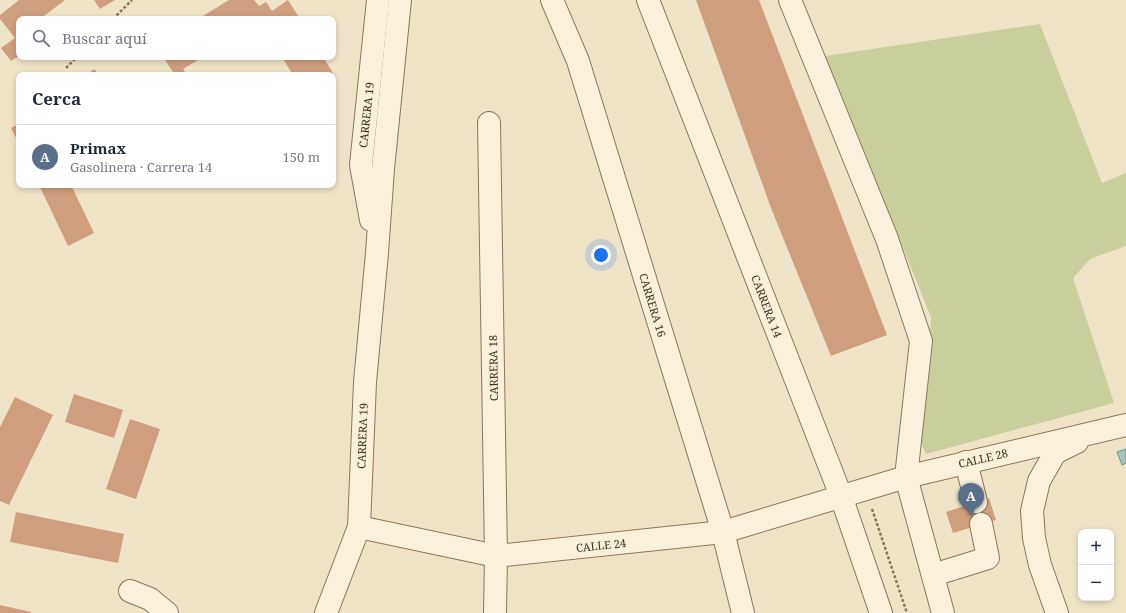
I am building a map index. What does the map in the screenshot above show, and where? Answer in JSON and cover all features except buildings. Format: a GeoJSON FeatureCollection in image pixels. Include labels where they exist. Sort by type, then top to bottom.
{"type":"FeatureCollection","features":[{"type":"Feature","properties":{"kind":"street","name":"CARRERA 19"},"geometry":{"type":"LineString","coordinates":[[377,253],[361,165],[378,0]]}},
{"type":"Feature","properties":{"kind":"street","name":"CARRERA 19"},"geometry":{"type":"LineString","coordinates":[[326,613],[358,527],[365,382],[383,169],[400,0]]}},
{"type":"Feature","properties":{"kind":"street","name":"CARRERA 16"},"geometry":{"type":"LineString","coordinates":[[552,0],[578,61],[723,532],[743,613]]}},
{"type":"Feature","properties":{"kind":"street","name":"CARRERA 14"},"geometry":{"type":"LineString","coordinates":[[648,0],[842,496],[881,613]]}},
{"type":"Feature","properties":{"kind":"street"},"geometry":{"type":"LineString","coordinates":[[790,0],[887,239],[920,341],[906,477],[944,613]]}},
{"type":"Feature","properties":{"kind":"street","name":"CARRERA 18"},"geometry":{"type":"LineString","coordinates":[[489,123],[496,556],[495,613]]}},
{"type":"Feature","properties":{"kind":"street","name":"CALLE 28"},"geometry":{"type":"LineString","coordinates":[[842,496],[906,477],[1126,425]]}},
{"type":"Feature","properties":{"kind":"street"},"geometry":{"type":"LineString","coordinates":[[1057,613],[1040,565],[1034,538],[1032,511],[1039,481],[1055,454],[1092,433]]}},
{"type":"Feature","properties":{"kind":"street"},"geometry":{"type":"LineString","coordinates":[[966,462],[976,502]]}},
{"type":"Feature","properties":{"kind":"street","name":"CALLE 24"},"geometry":{"type":"LineString","coordinates":[[358,527],[496,556],[723,532],[842,496]]}},
{"type":"Feature","properties":{"kind":"street"},"geometry":{"type":"LineString","coordinates":[[933,575],[988,558],[981,524]]}},
{"type":"Feature","properties":{"kind":"street"},"geometry":{"type":"LineString","coordinates":[[130,591],[150,599],[167,613]]}},
{"type":"Feature","properties":{"kind":"path"},"geometry":{"type":"LineString","coordinates":[[116,16],[132,0]]}},
{"type":"Feature","properties":{"kind":"path"},"geometry":{"type":"LineString","coordinates":[[66,68],[74,60]]}},
{"type":"Feature","properties":{"kind":"green space"},"geometry":{"type":"Polygon","coordinates":[[[1040,24],[1102,183],[1126,173],[1126,246],[1090,259],[1073,278],[1114,403],[926,454],[917,434],[928,365],[931,317],[825,56],[1040,24]]]}},
{"type":"Feature","properties":{"kind":"water"},"geometry":{"type":"Polygon","coordinates":[[[1126,449],[1126,463],[1122,465],[1117,452],[1126,449]]]}},
{"type":"Feature","properties":{"kind":"place","name":"Primax"},"geometry":{"type":"Point","coordinates":[971,516]}}]}
